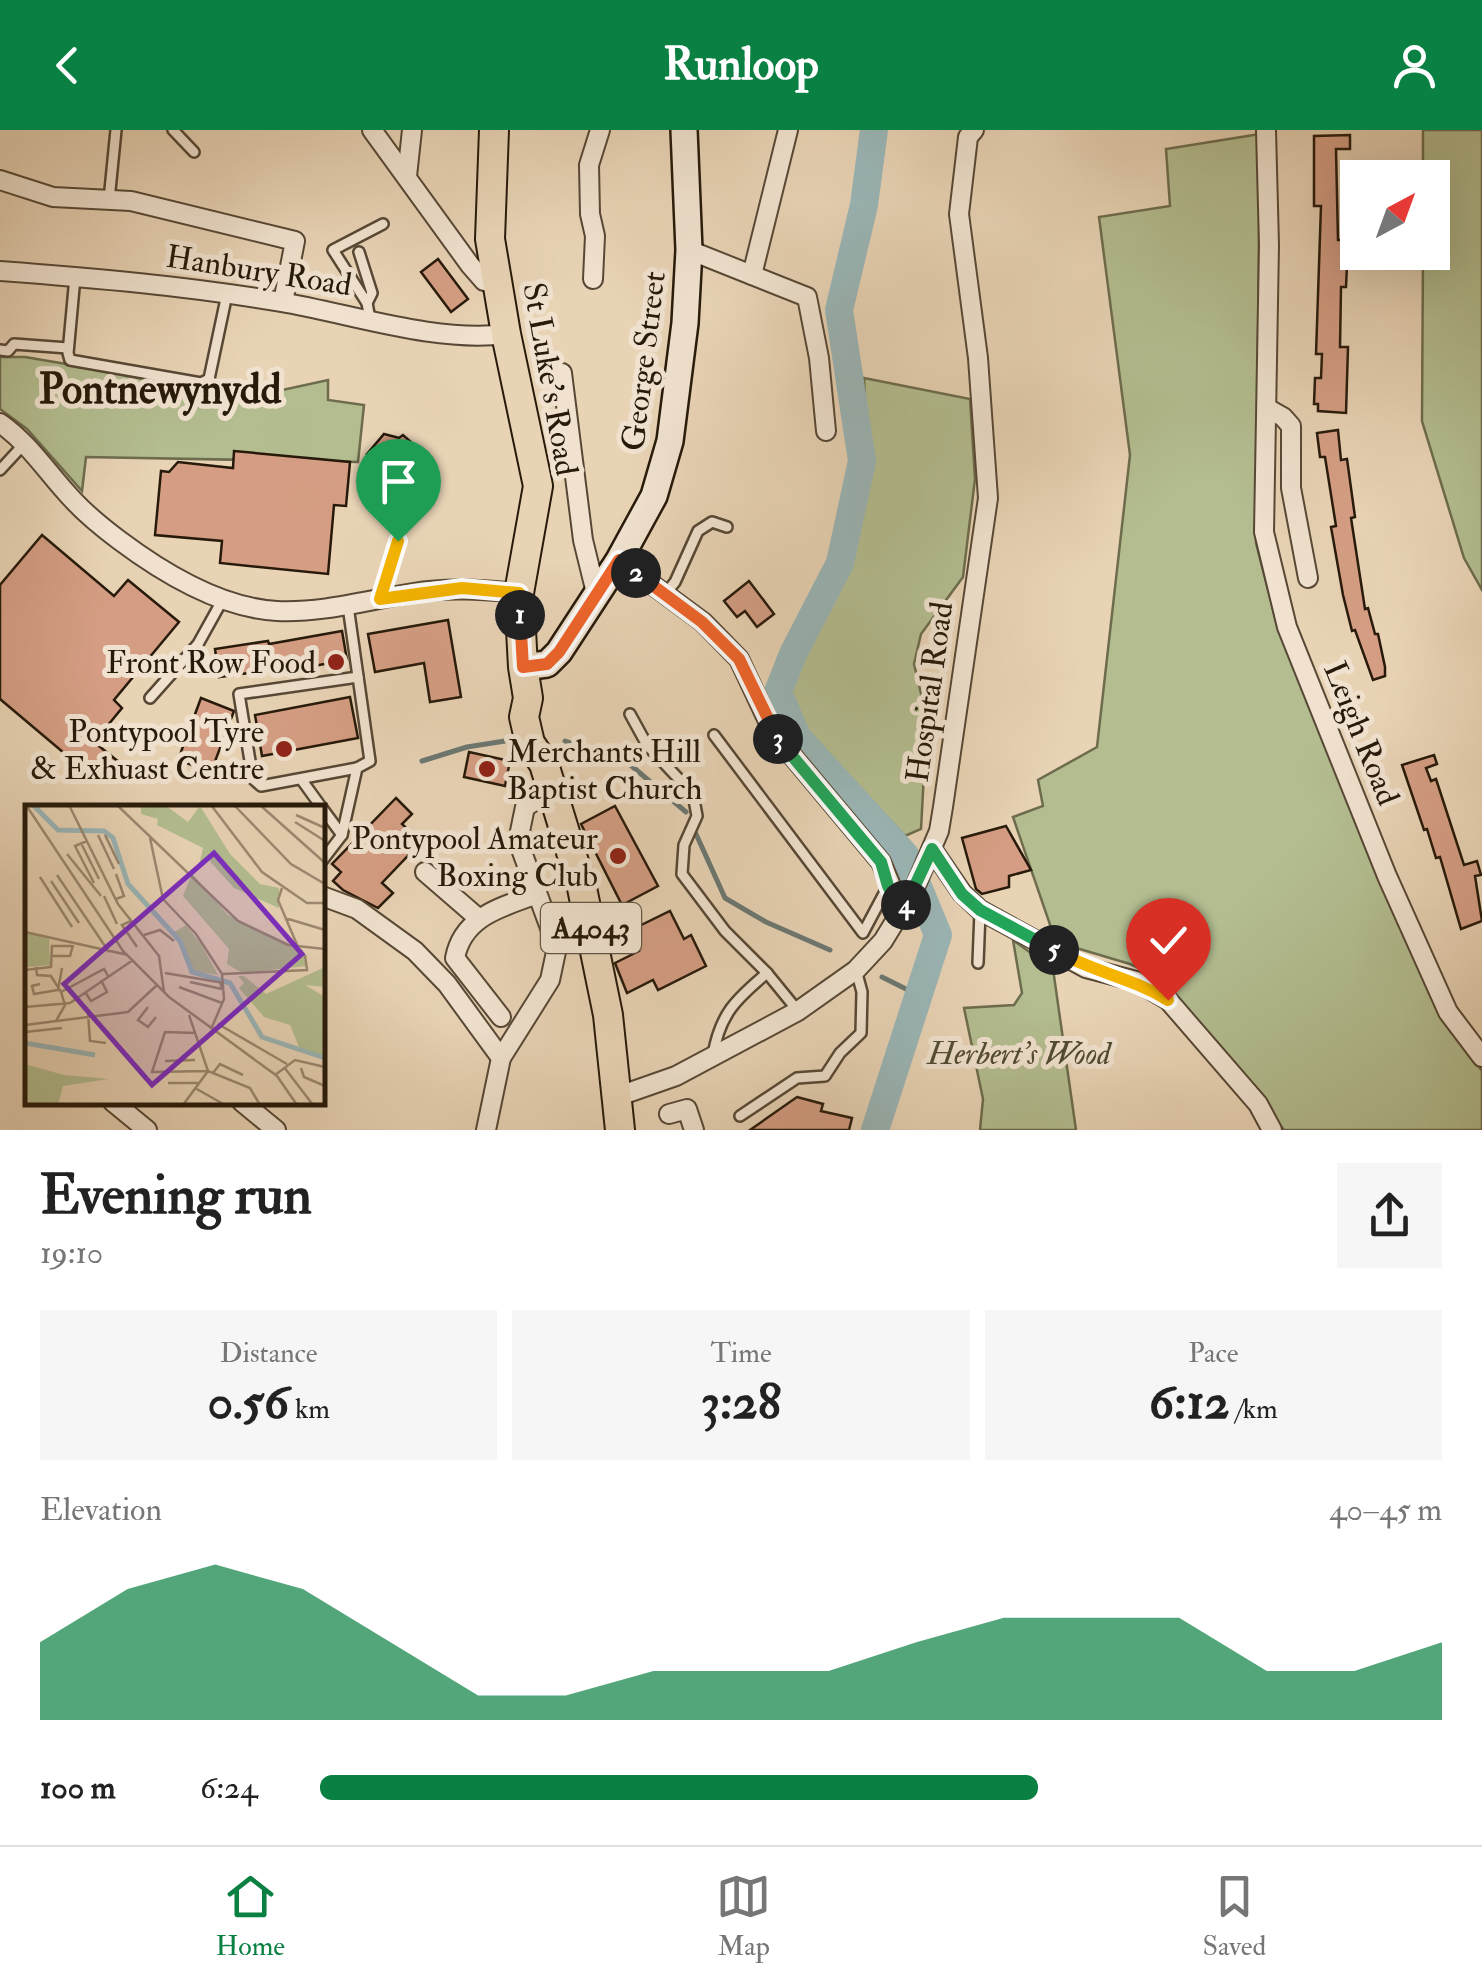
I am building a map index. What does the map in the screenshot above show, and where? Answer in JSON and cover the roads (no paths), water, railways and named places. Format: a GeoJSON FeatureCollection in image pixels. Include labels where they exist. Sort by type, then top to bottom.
{"type":"FeatureCollection","features":[{"type":"Feature","properties":{"kind":"main road","name":"St Luke's Road"},"geometry":{"type":"LineString","coordinates":[[494,130],[490,238],[538,486],[519,593],[528,698],[524,717],[530,744],[547,778],[589,920],[608,1016],[620,1130]]}},
{"type":"Feature","properties":{"kind":"main road","name":"George Street"},"geometry":{"type":"LineString","coordinates":[[523,667],[547,664],[559,652],[619,560],[654,496],[670,441],[685,323],[690,250],[684,130]]}},
{"type":"Feature","properties":{"kind":"street"},"geometry":{"type":"LineString","coordinates":[[372,130],[484,282],[498,282]]}},
{"type":"Feature","properties":{"kind":"street"},"geometry":{"type":"LineString","coordinates":[[407,176],[412,130]]}},
{"type":"Feature","properties":{"kind":"street"},"geometry":{"type":"LineString","coordinates":[[593,279],[596,236],[590,214],[590,165],[600,130]]}},
{"type":"Feature","properties":{"kind":"street"},"geometry":{"type":"LineString","coordinates":[[752,275],[788,130]]}},
{"type":"Feature","properties":{"kind":"street","name":"Hospital Road"},"geometry":{"type":"LineString","coordinates":[[616,1097],[676,1076],[798,1011],[856,970],[883,941],[902,912],[930,855],[941,818],[988,498],[978,358],[959,214],[968,137],[974,130]]}},
{"type":"Feature","properties":{"kind":"street","name":"Leigh Road"},"geometry":{"type":"LineString","coordinates":[[1266,130],[1270,244],[1264,532],[1287,627],[1387,876],[1448,1012],[1482,1057]]}},
{"type":"Feature","properties":{"kind":"street"},"geometry":{"type":"LineString","coordinates":[[0,180],[53,197],[131,201],[295,241],[283,302]]}},
{"type":"Feature","properties":{"kind":"street"},"geometry":{"type":"LineString","coordinates":[[690,250],[806,296],[819,358],[826,431]]}},
{"type":"Feature","properties":{"kind":"street","name":"Hanbury Road"},"geometry":{"type":"LineString","coordinates":[[0,271],[155,282],[368,311],[471,338],[506,334]]}},
{"type":"Feature","properties":{"kind":"street"},"geometry":{"type":"LineString","coordinates":[[562,373],[583,540],[596,593]]}},
{"type":"Feature","properties":{"kind":"street"},"geometry":{"type":"LineString","coordinates":[[1267,408],[1291,426],[1291,488],[1308,578]]}},
{"type":"Feature","properties":{"kind":"street"},"geometry":{"type":"LineString","coordinates":[[0,422],[25,443],[74,502],[118,540],[167,572],[223,599],[276,611],[348,606],[462,588],[519,593]]}},
{"type":"Feature","properties":{"kind":"street"},"geometry":{"type":"LineString","coordinates":[[619,560],[702,622],[739,659],[774,734],[881,862],[902,912]]}},
{"type":"Feature","properties":{"kind":"street"},"geometry":{"type":"LineString","coordinates":[[486,1130],[501,1058],[550,980],[557,947],[518,841],[525,807],[547,778]]}},
{"type":"Feature","properties":{"kind":"street"},"geometry":{"type":"LineString","coordinates":[[930,855],[980,910],[1086,968],[1136,981],[1168,1000],[1258,1104],[1272,1130]]}},
{"type":"Feature","properties":{"kind":"street"},"geometry":{"type":"LineString","coordinates":[[425,872],[477,917]]}},
{"type":"Feature","properties":{"kind":"street"},"geometry":{"type":"LineString","coordinates":[[501,1018],[455,958],[457,946],[477,917],[536,894]]}},
{"type":"Feature","properties":{"kind":"street"},"geometry":{"type":"LineString","coordinates":[[325,897],[357,909],[415,951],[447,984],[501,1058]]}},
{"type":"Feature","properties":{"kind":"street"},"geometry":{"type":"LineString","coordinates":[[117,1105],[147,1130]]}},
{"type":"Feature","properties":{"kind":"street"},"geometry":{"type":"LineString","coordinates":[[246,1105],[276,1130]]}},
{"type":"Feature","properties":{"kind":"street"},"geometry":{"type":"LineString","coordinates":[[669,1114],[686,1108],[694,1130]]}},
{"type":"Feature","properties":{"kind":"lane"},"geometry":{"type":"LineString","coordinates":[[108,200],[116,130]]}},
{"type":"Feature","properties":{"kind":"lane"},"geometry":{"type":"LineString","coordinates":[[173,130],[194,152]]}},
{"type":"Feature","properties":{"kind":"lane"},"geometry":{"type":"LineString","coordinates":[[368,311],[333,250],[383,224]]}},
{"type":"Feature","properties":{"kind":"lane"},"geometry":{"type":"LineString","coordinates":[[359,252],[372,292],[368,311]]}},
{"type":"Feature","properties":{"kind":"lane"},"geometry":{"type":"LineString","coordinates":[[75,276],[70,360],[201,383],[209,379],[227,294]]}},
{"type":"Feature","properties":{"kind":"lane"},"geometry":{"type":"LineString","coordinates":[[0,350],[8,350],[14,344],[68,348]]}},
{"type":"Feature","properties":{"kind":"lane"},"geometry":{"type":"LineString","coordinates":[[0,470],[25,443]]}},
{"type":"Feature","properties":{"kind":"lane"},"geometry":{"type":"LineString","coordinates":[[664,594],[676,582],[698,531],[712,522],[727,527]]}},
{"type":"Feature","properties":{"kind":"lane"},"geometry":{"type":"LineString","coordinates":[[380,599],[398,541]]}},
{"type":"Feature","properties":{"kind":"lane"},"geometry":{"type":"LineString","coordinates":[[150,698],[198,644],[223,599]]}},
{"type":"Feature","properties":{"kind":"lane"},"geometry":{"type":"LineString","coordinates":[[348,606],[370,761],[358,768],[261,786],[253,779],[239,694],[358,677]]}},
{"type":"Feature","properties":{"kind":"lane"},"geometry":{"type":"LineString","coordinates":[[630,714],[647,745],[693,794],[696,816],[684,846],[682,874],[726,931],[798,1011]]}},
{"type":"Feature","properties":{"kind":"lane"},"geometry":{"type":"LineString","coordinates":[[714,735],[862,933],[888,886]]}},
{"type":"Feature","properties":{"kind":"lane"},"geometry":{"type":"LineString","coordinates":[[325,857],[342,835],[358,768]]}},
{"type":"Feature","properties":{"kind":"lane"},"geometry":{"type":"LineString","coordinates":[[302,779],[320,805]]}},
{"type":"Feature","properties":{"kind":"lane"},"geometry":{"type":"LineString","coordinates":[[325,812],[342,835]]}},
{"type":"Feature","properties":{"kind":"lane"},"geometry":{"type":"LineString","coordinates":[[978,962],[980,910]]}},
{"type":"Feature","properties":{"kind":"lane"},"geometry":{"type":"LineString","coordinates":[[740,1116],[797,1078],[824,1076],[861,1033],[862,992],[856,970]]}},
{"type":"Feature","properties":{"kind":"lane"},"geometry":{"type":"LineString","coordinates":[[713,1055],[717,1031],[729,1007],[766,973]]}},
{"type":"Feature","properties":{"kind":"waterway"},"geometry":{"type":"LineString","coordinates":[[874,130],[864,205],[839,310],[862,461],[840,563],[778,692],[797,737],[905,855],[938,935],[875,1130]]}},
{"type":"Feature","properties":{"kind":"waterway"},"geometry":{"type":"LineString","coordinates":[[422,761],[467,747],[505,741]]}},
{"type":"Feature","properties":{"kind":"waterway"},"geometry":{"type":"LineString","coordinates":[[565,741],[627,762],[686,812]]}},
{"type":"Feature","properties":{"kind":"waterway"},"geometry":{"type":"LineString","coordinates":[[696,834],[725,898],[766,922],[830,950]]}},
{"type":"Feature","properties":{"kind":"waterway"},"geometry":{"type":"LineString","coordinates":[[882,977],[918,995]]}},
{"type":"Feature","properties":{"kind":"place","name":"Front Row Food"},"geometry":{"type":"Point","coordinates":[336,662]}},
{"type":"Feature","properties":{"kind":"place","name":"Pontypool Tyre & Exhuast Centre"},"geometry":{"type":"Point","coordinates":[284,749]}},
{"type":"Feature","properties":{"kind":"place","name":"Merchants Hill Baptist Church"},"geometry":{"type":"Point","coordinates":[487,769]}},
{"type":"Feature","properties":{"kind":"place","name":"Pontypool Amateur Boxing Club"},"geometry":{"type":"Point","coordinates":[618,856]}},
{"type":"Feature","properties":{"kind":"district","name":"Pontnewynydd"},"geometry":{"type":"Point","coordinates":[160,388]}},
{"type":"Feature","properties":{"kind":"park label","name":"Herbert's Wood"},"geometry":{"type":"Point","coordinates":[1019,1053]}}]}
